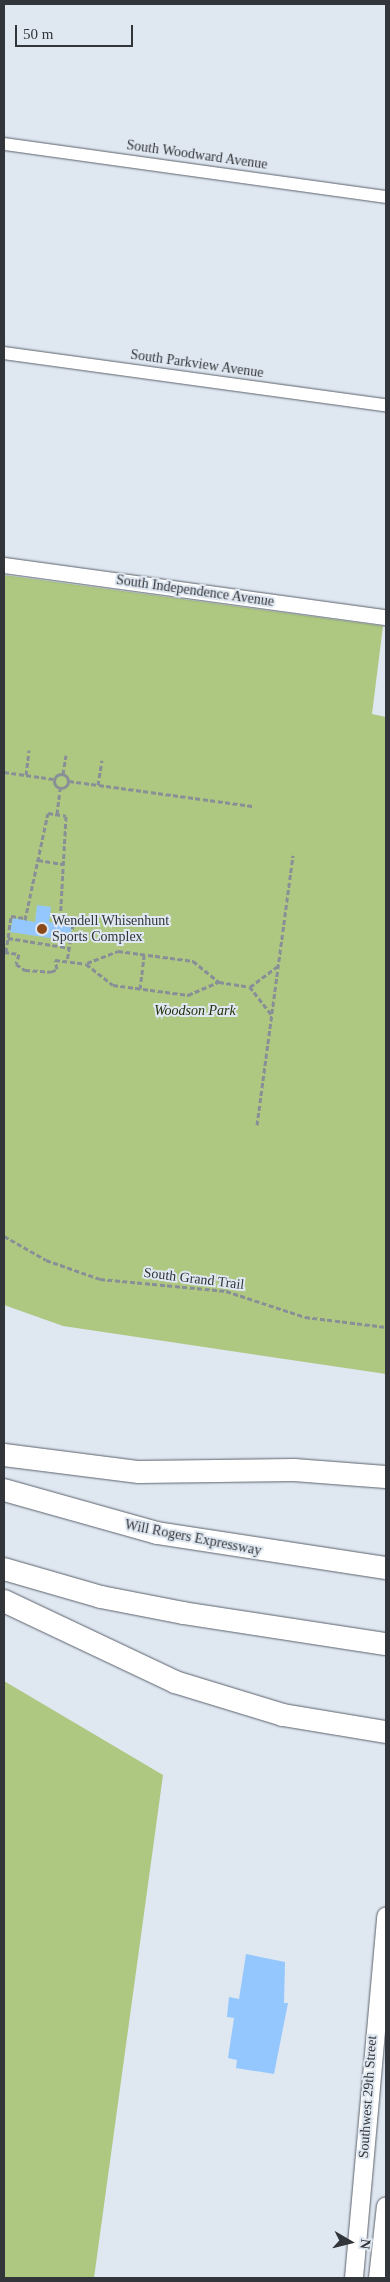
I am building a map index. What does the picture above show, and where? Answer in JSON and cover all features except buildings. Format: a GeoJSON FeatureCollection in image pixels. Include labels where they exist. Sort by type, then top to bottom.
{"type":"FeatureCollection","features":[{"type":"Feature","properties":{"kind":"highway"},"geometry":{"type":"LineString","coordinates":[[4,1455],[139,1472],[294,1470],[386,1477]]}},
{"type":"Feature","properties":{"kind":"highway","name":"Will Rogers Expressway"},"geometry":{"type":"LineString","coordinates":[[4,1490],[157,1533],[386,1568]]}},
{"type":"Feature","properties":{"kind":"highway"},"geometry":{"type":"LineString","coordinates":[[4,1568],[174,1612],[386,1644]]}},
{"type":"Feature","properties":{"kind":"highway"},"geometry":{"type":"LineString","coordinates":[[4,1602],[175,1682],[283,1715],[386,1732]]}},
{"type":"Feature","properties":{"kind":"main road","name":"Southwest 29th Street"},"geometry":{"type":"LineString","coordinates":[[354,2278],[378,2062],[386,1916]]}},
{"type":"Feature","properties":{"kind":"main road"},"geometry":{"type":"LineString","coordinates":[[378,2278],[386,2206]]}},
{"type":"Feature","properties":{"kind":"street","name":"South Woodward Avenue"},"geometry":{"type":"LineString","coordinates":[[4,144],[386,197]]}},
{"type":"Feature","properties":{"kind":"street","name":"South Parkview Avenue"},"geometry":{"type":"LineString","coordinates":[[4,353],[386,405]]}},
{"type":"Feature","properties":{"kind":"street","name":"South Independence Avenue"},"geometry":{"type":"LineString","coordinates":[[4,565],[386,617]]}},
{"type":"Feature","properties":{"kind":"path"},"geometry":{"type":"LineString","coordinates":[[26,775],[29,750]]}},
{"type":"Feature","properties":{"kind":"path"},"geometry":{"type":"LineString","coordinates":[[63,774],[66,756]]}},
{"type":"Feature","properties":{"kind":"path"},"geometry":{"type":"LineString","coordinates":[[98,785],[102,760]]}},
{"type":"Feature","properties":{"kind":"path"},"geometry":{"type":"LineString","coordinates":[[4,772],[54,779],[63,774]]}},
{"type":"Feature","properties":{"kind":"path"},"geometry":{"type":"LineString","coordinates":[[63,774],[69,781],[252,806]]}},
{"type":"Feature","properties":{"kind":"path"},"geometry":{"type":"LineString","coordinates":[[54,779],[60,789],[57,814]]}},
{"type":"Feature","properties":{"kind":"path"},"geometry":{"type":"LineString","coordinates":[[60,789],[69,781]]}},
{"type":"Feature","properties":{"kind":"path"},"geometry":{"type":"LineString","coordinates":[[68,961],[74,924],[60,923],[66,816],[48,813],[25,919],[11,916],[5,952],[20,954],[16,964],[31,971],[51,972],[57,969],[55,960],[86,964],[113,985],[188,995],[219,982],[250,986],[278,966]]}},
{"type":"Feature","properties":{"kind":"path"},"geometry":{"type":"LineString","coordinates":[[256,1124],[293,855]]}},
{"type":"Feature","properties":{"kind":"path"},"geometry":{"type":"LineString","coordinates":[[38,860],[63,864]]}},
{"type":"Feature","properties":{"kind":"path"},"geometry":{"type":"LineString","coordinates":[[8,938],[70,948]]}},
{"type":"Feature","properties":{"kind":"path"},"geometry":{"type":"LineString","coordinates":[[86,964],[118,951],[144,954],[194,961],[219,982]]}},
{"type":"Feature","properties":{"kind":"path"},"geometry":{"type":"LineString","coordinates":[[140,989],[144,954]]}},
{"type":"Feature","properties":{"kind":"path"},"geometry":{"type":"LineString","coordinates":[[250,986],[272,1014]]}},
{"type":"Feature","properties":{"kind":"path","name":"South Grand Trail"},"geometry":{"type":"LineString","coordinates":[[4,1236],[46,1260],[100,1279],[226,1291],[305,1317],[386,1327]]}},
{"type":"Feature","properties":{"kind":"green space","name":"Woodson Park"},"geometry":{"type":"Polygon","coordinates":[[[4,575],[383,626],[372,714],[386,717],[386,1374],[63,1326],[4,1305],[4,575]]]}},
{"type":"Feature","properties":{"kind":"green space"},"geometry":{"type":"Polygon","coordinates":[[[4,1681],[163,1775],[94,2278],[4,2278],[4,1681]]]}},
{"type":"Feature","properties":{"kind":"place","name":"Wendell Whisenhunt Sports Complex"},"geometry":{"type":"Point","coordinates":[42,929]}}]}
